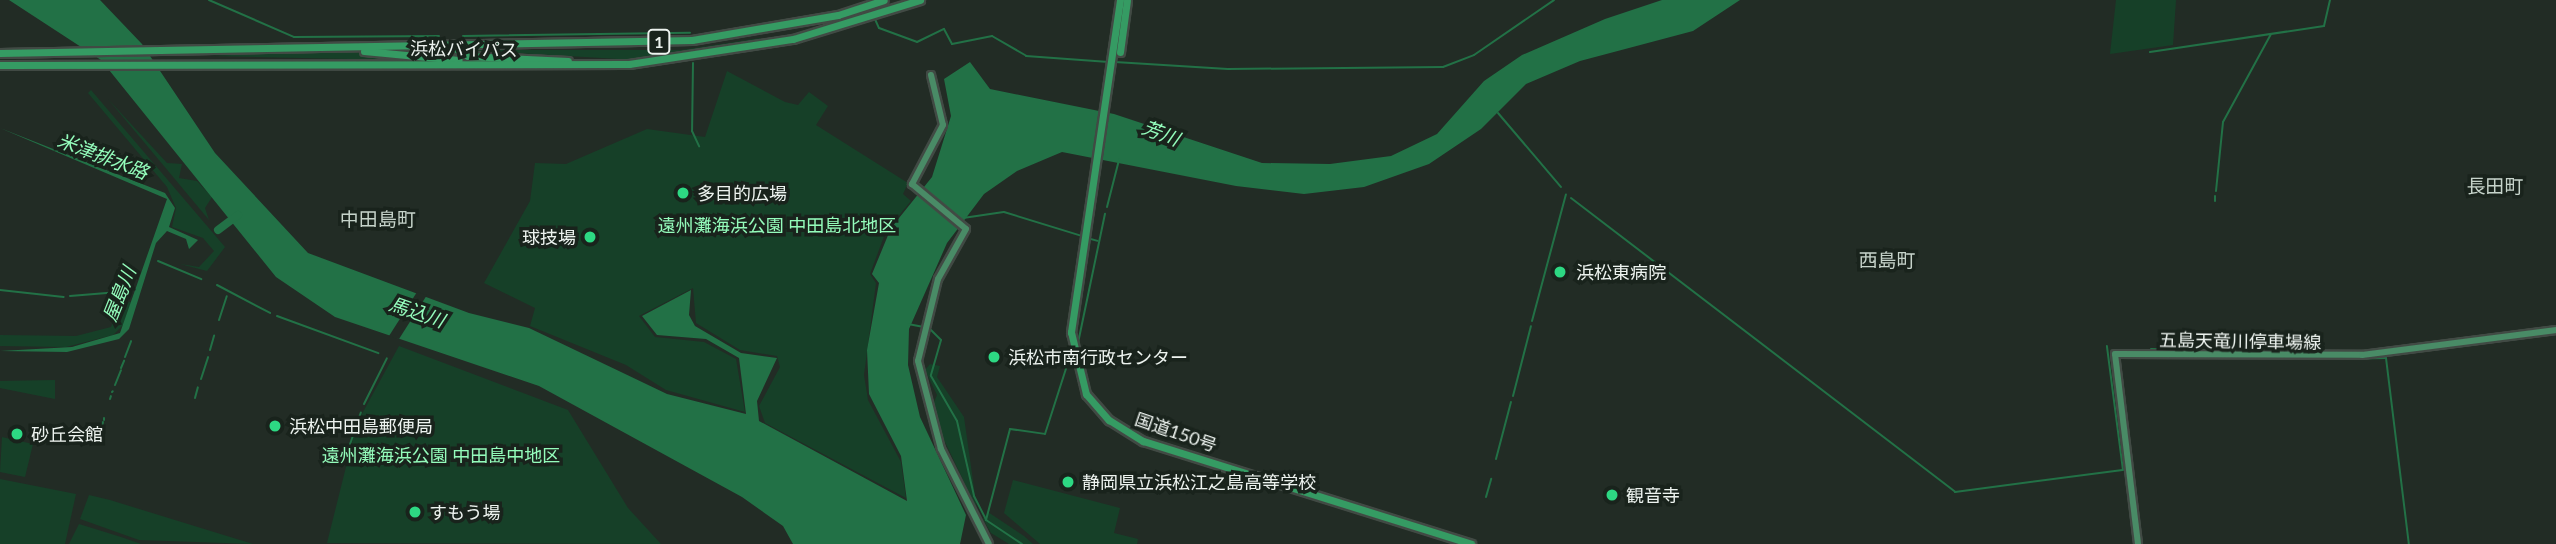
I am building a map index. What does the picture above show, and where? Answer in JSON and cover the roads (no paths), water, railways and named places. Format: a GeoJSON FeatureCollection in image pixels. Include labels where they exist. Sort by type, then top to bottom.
{"type":"FeatureCollection","features":[{"type":"Feature","properties":{"kind":"highway","name":"浜松バイパス"},"geometry":{"type":"LineString","coordinates":[[0,65],[604,65],[735,51],[867,18],[920,0]]}},
{"type":"Feature","properties":{"kind":"highway","name":"国道150号"},"geometry":{"type":"LineString","coordinates":[[1108,104],[1121,0]]}},
{"type":"Feature","properties":{"kind":"highway","name":"国道150号"},"geometry":{"type":"LineString","coordinates":[[1127,0],[1071,343],[1081,385],[1094,406],[1143,441],[1471,544]]}},
{"type":"Feature","properties":{"kind":"highway","name":"浜松バイパス"},"geometry":{"type":"LineString","coordinates":[[0,53],[692,40],[863,7],[880,1]]}},
{"type":"Feature","properties":{"kind":"highway"},"geometry":{"type":"LineString","coordinates":[[453,47],[468,56],[604,65]]}},
{"type":"Feature","properties":{"kind":"highway"},"geometry":{"type":"LineString","coordinates":[[331,48],[459,60]]}},
{"type":"Feature","properties":{"kind":"main road"},"geometry":{"type":"LineString","coordinates":[[931,75],[943,125],[912,184],[966,229],[938,279],[918,361],[943,455],[989,544]]}},
{"type":"Feature","properties":{"kind":"main road","name":"五島天竜川停車場線"},"geometry":{"type":"LineString","coordinates":[[2138,544],[2115,354],[2362,355],[2556,330]]}},
{"type":"Feature","properties":{"kind":"water"},"geometry":{"type":"Polygon","coordinates":[[[9,0],[100,0],[142,44],[215,153],[308,253],[469,313],[529,328],[667,394],[746,414],[739,358],[706,339],[657,335],[642,316],[691,290],[689,315],[695,326],[741,353],[777,358],[757,401],[759,421],[907,501],[901,456],[869,394],[867,350],[879,283],[872,274],[891,228],[932,177],[951,116],[944,79],[970,62],[990,89],[1114,114],[1262,163],[1330,164],[1391,156],[1437,134],[1484,81],[1522,55],[1605,19],[1662,0],[1740,0],[1693,31],[1580,61],[1526,84],[1481,129],[1429,164],[1364,187],[1304,194],[1236,186],[1062,152],[1017,171],[984,194],[947,243],[909,329],[908,365],[920,417],[966,515],[960,544],[793,544],[783,526],[742,497],[539,386],[335,317],[276,277],[101,60],[9,0]]]}},
{"type":"Feature","properties":{"kind":"water"},"geometry":{"type":"Polygon","coordinates":[[[0,128],[165,193],[175,208],[169,227],[198,240],[189,249],[186,239],[167,231],[156,243],[129,329],[119,339],[67,352],[0,351],[72,347],[120,333],[167,199],[0,128]]]}},
{"type":"Feature","properties":{"kind":"waterway"},"geometry":{"type":"LineString","coordinates":[[209,0],[294,37],[439,36]]}},
{"type":"Feature","properties":{"kind":"waterway"},"geometry":{"type":"LineString","coordinates":[[1115,62],[1228,69],[1443,67],[1474,55],[1554,0]]}},
{"type":"Feature","properties":{"kind":"waterway"},"geometry":{"type":"LineString","coordinates":[[2150,52],[2324,26],[2330,0]]}},
{"type":"Feature","properties":{"kind":"waterway"},"geometry":{"type":"LineString","coordinates":[[874,17],[879,28],[917,42],[944,29],[952,44],[992,36],[1026,56],[1109,62]]}},
{"type":"Feature","properties":{"kind":"waterway"},"geometry":{"type":"LineString","coordinates":[[463,36],[690,33]]}},
{"type":"Feature","properties":{"kind":"waterway"},"geometry":{"type":"LineString","coordinates":[[2216,191],[2223,122],[2271,34]]}},
{"type":"Feature","properties":{"kind":"waterway"},"geometry":{"type":"LineString","coordinates":[[693,63],[692,131],[699,146]]}},
{"type":"Feature","properties":{"kind":"waterway"},"geometry":{"type":"LineString","coordinates":[[1498,113],[1561,187]]}},
{"type":"Feature","properties":{"kind":"waterway"},"geometry":{"type":"LineString","coordinates":[[1107,207],[1119,160]]}},
{"type":"Feature","properties":{"kind":"waterway"},"geometry":{"type":"LineString","coordinates":[[1532,321],[1566,194]]}},
{"type":"Feature","properties":{"kind":"waterway"},"geometry":{"type":"LineString","coordinates":[[2215,196],[2215,201]]}},
{"type":"Feature","properties":{"kind":"waterway"},"geometry":{"type":"LineString","coordinates":[[1571,198],[1955,492],[2123,470],[2107,346]]}},
{"type":"Feature","properties":{"kind":"waterway"},"geometry":{"type":"LineString","coordinates":[[963,218],[1004,212],[1082,236]]}},
{"type":"Feature","properties":{"kind":"waterway"},"geometry":{"type":"LineString","coordinates":[[1078,343],[1105,214]]}},
{"type":"Feature","properties":{"kind":"waterway","name":"屋島川"},"geometry":{"type":"LineString","coordinates":[[218,230],[238,215]]}},
{"type":"Feature","properties":{"kind":"waterway"},"geometry":{"type":"LineString","coordinates":[[1087,238],[1098,241]]}},
{"type":"Feature","properties":{"kind":"waterway"},"geometry":{"type":"LineString","coordinates":[[158,261],[201,279]]}},
{"type":"Feature","properties":{"kind":"waterway"},"geometry":{"type":"LineString","coordinates":[[217,285],[270,313]]}},
{"type":"Feature","properties":{"kind":"waterway"},"geometry":{"type":"LineString","coordinates":[[0,290],[64,297]]}},
{"type":"Feature","properties":{"kind":"waterway"},"geometry":{"type":"LineString","coordinates":[[70,296],[119,292]]}},
{"type":"Feature","properties":{"kind":"waterway"},"geometry":{"type":"LineString","coordinates":[[219,320],[227,296]]}},
{"type":"Feature","properties":{"kind":"waterway"},"geometry":{"type":"LineString","coordinates":[[277,316],[378,353]]}},
{"type":"Feature","properties":{"kind":"waterway"},"geometry":{"type":"LineString","coordinates":[[908,324],[924,327]]}},
{"type":"Feature","properties":{"kind":"waterway"},"geometry":{"type":"LineString","coordinates":[[1513,396],[1531,326]]}},
{"type":"Feature","properties":{"kind":"waterway"},"geometry":{"type":"LineString","coordinates":[[929,328],[941,340],[931,376],[957,421],[974,496],[986,520],[1022,544]]}},
{"type":"Feature","properties":{"kind":"waterway"},"geometry":{"type":"LineString","coordinates":[[210,350],[214,336]]}},
{"type":"Feature","properties":{"kind":"waterway"},"geometry":{"type":"LineString","coordinates":[[125,357],[131,341]]}},
{"type":"Feature","properties":{"kind":"waterway"},"geometry":{"type":"LineString","coordinates":[[2151,349],[2335,352]]}},
{"type":"Feature","properties":{"kind":"waterway"},"geometry":{"type":"LineString","coordinates":[[986,520],[1010,429],[1045,434],[1072,350]]}},
{"type":"Feature","properties":{"kind":"waterway"},"geometry":{"type":"LineString","coordinates":[[201,379],[208,357]]}},
{"type":"Feature","properties":{"kind":"waterway"},"geometry":{"type":"LineString","coordinates":[[364,404],[387,358]]}},
{"type":"Feature","properties":{"kind":"waterway"},"geometry":{"type":"LineString","coordinates":[[2336,359],[2386,358],[2409,544]]}},
{"type":"Feature","properties":{"kind":"waterway"},"geometry":{"type":"LineString","coordinates":[[121,368],[124,361]]}},
{"type":"Feature","properties":{"kind":"waterway"},"geometry":{"type":"LineString","coordinates":[[115,385],[121,370]]}},
{"type":"Feature","properties":{"kind":"waterway"},"geometry":{"type":"LineString","coordinates":[[195,398],[198,387]]}},
{"type":"Feature","properties":{"kind":"waterway"},"geometry":{"type":"LineString","coordinates":[[1496,459],[1511,402]]}},
{"type":"Feature","properties":{"kind":"waterway"},"geometry":{"type":"LineString","coordinates":[[346,456],[361,412]]}},
{"type":"Feature","properties":{"kind":"waterway"},"geometry":{"type":"LineString","coordinates":[[102,427],[103,422]]}},
{"type":"Feature","properties":{"kind":"waterway"},"geometry":{"type":"LineString","coordinates":[[1486,497],[1491,479]]}},
{"type":"Feature","properties":{"kind":"place","name":"多目的広場"},"geometry":{"type":"Point","coordinates":[683,193]}},
{"type":"Feature","properties":{"kind":"place","name":"球技場"},"geometry":{"type":"Point","coordinates":[590,237]}},
{"type":"Feature","properties":{"kind":"place","name":"浜松東病院"},"geometry":{"type":"Point","coordinates":[1560,272]}},
{"type":"Feature","properties":{"kind":"place","name":"浜松市南行政センター"},"geometry":{"type":"Point","coordinates":[994,357]}},
{"type":"Feature","properties":{"kind":"place","name":"浜松中田島郵便局"},"geometry":{"type":"Point","coordinates":[275,426]}},
{"type":"Feature","properties":{"kind":"place","name":"砂丘会館"},"geometry":{"type":"Point","coordinates":[17,434]}},
{"type":"Feature","properties":{"kind":"place","name":"静岡県立浜松江之島高等学校"},"geometry":{"type":"Point","coordinates":[1068,482]}},
{"type":"Feature","properties":{"kind":"place","name":"観音寺"},"geometry":{"type":"Point","coordinates":[1612,495]}},
{"type":"Feature","properties":{"kind":"place","name":"すもう場"},"geometry":{"type":"Point","coordinates":[415,512]}},
{"type":"Feature","properties":{"kind":"district","name":"長田町"},"geometry":{"type":"Point","coordinates":[2495,186]}},
{"type":"Feature","properties":{"kind":"district","name":"中田島町"},"geometry":{"type":"Point","coordinates":[378,219]}},
{"type":"Feature","properties":{"kind":"district","name":"西島町"},"geometry":{"type":"Point","coordinates":[1887,260]}},
{"type":"Feature","properties":{"kind":"water label","name":"芳川"},"geometry":{"type":"Point","coordinates":[1161,133]}},
{"type":"Feature","properties":{"kind":"water label","name":"米津排水路"},"geometry":{"type":"Point","coordinates":[103,156]}},
{"type":"Feature","properties":{"kind":"water label","name":"馬込川"},"geometry":{"type":"Point","coordinates":[417,312]}},
{"type":"Feature","properties":{"kind":"park label","name":"遠州灘海浜公園 中田島北地区"},"geometry":{"type":"Point","coordinates":[777,225]}},
{"type":"Feature","properties":{"kind":"park label","name":"遠州灘海浜公園 中田島中地区"},"geometry":{"type":"Point","coordinates":[441,455]}}]}
